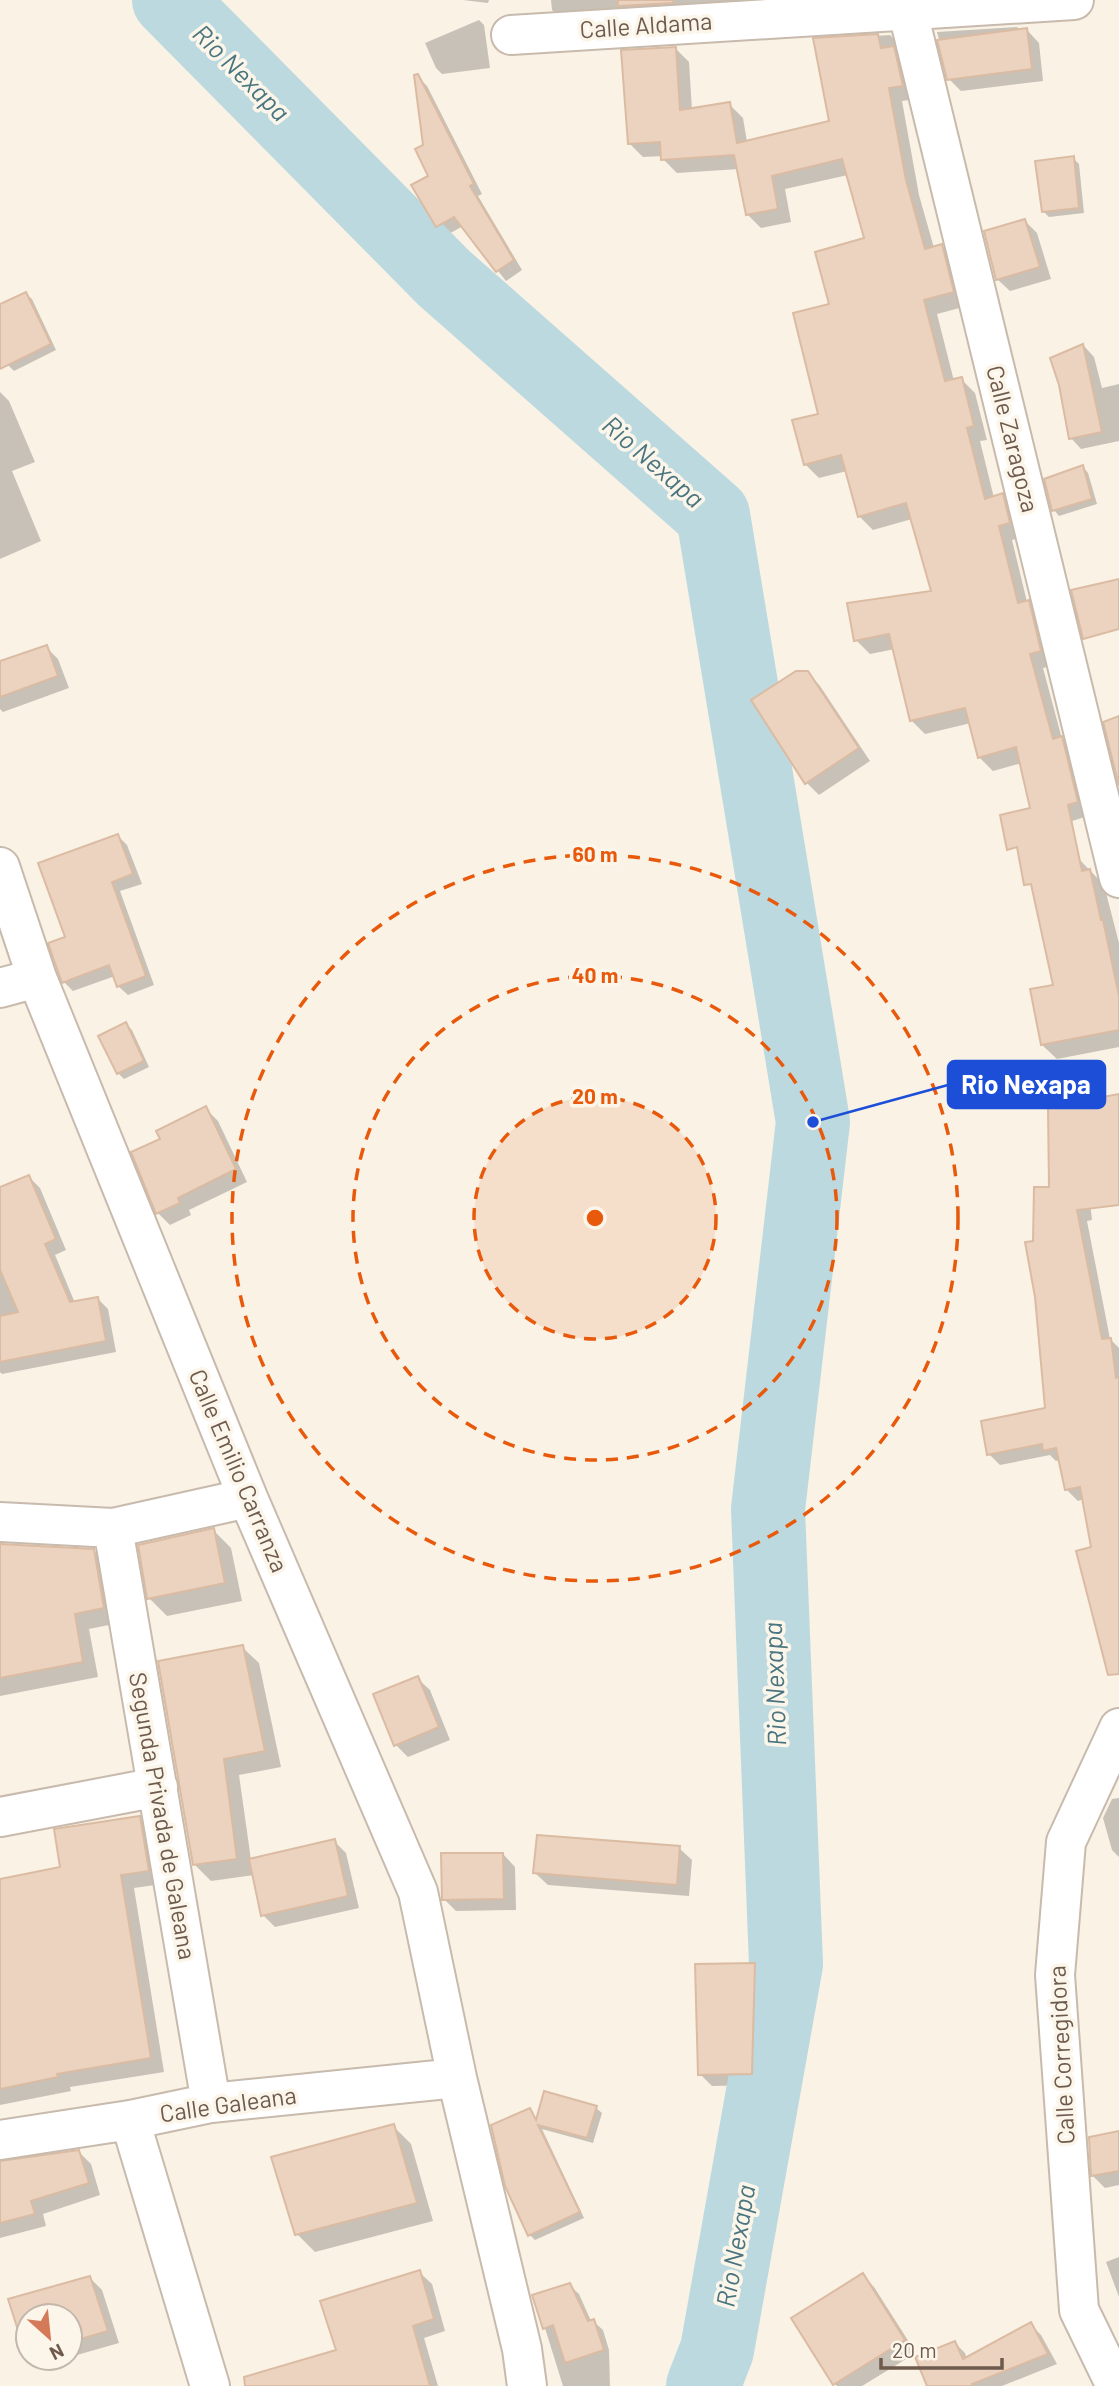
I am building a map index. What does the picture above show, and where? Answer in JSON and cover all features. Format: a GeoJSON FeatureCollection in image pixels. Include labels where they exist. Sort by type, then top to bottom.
{"type":"FeatureCollection","features":[{"type":"Feature","properties":{"kind":"street","name":"Calle Aldama"},"geometry":{"type":"LineString","coordinates":[[511,35],[906,5],[1074,0]]}},
{"type":"Feature","properties":{"kind":"street","name":"Calle Zaragoza"},"geometry":{"type":"LineString","coordinates":[[906,5],[1112,821],[1119,878]]}},
{"type":"Feature","properties":{"kind":"street","name":"Calle Emilio Carranza"},"geometry":{"type":"LineString","coordinates":[[0,867],[37,978],[248,1498],[418,1892],[457,2078],[522,2348],[527,2386]]}},
{"type":"Feature","properties":{"kind":"street"},"geometry":{"type":"LineString","coordinates":[[0,988],[37,978]]}},
{"type":"Feature","properties":{"kind":"street"},"geometry":{"type":"LineString","coordinates":[[0,1522],[113,1528],[248,1498]]}},
{"type":"Feature","properties":{"kind":"street","name":"Segunda Privada de Galeana"},"geometry":{"type":"LineString","coordinates":[[113,1528],[211,2103]]}},
{"type":"Feature","properties":{"kind":"street","name":"Calle Corregidora"},"geometry":{"type":"LineString","coordinates":[[1116,2386],[1079,2310],[1055,1975],[1066,1842],[1119,1728]]}},
{"type":"Feature","properties":{"kind":"street"},"geometry":{"type":"LineString","coordinates":[[0,1817],[158,1787]]}},
{"type":"Feature","properties":{"kind":"street","name":"Calle Galeana"},"geometry":{"type":"LineString","coordinates":[[0,2140],[131,2120],[211,2103],[457,2078]]}},
{"type":"Feature","properties":{"kind":"street"},"geometry":{"type":"LineString","coordinates":[[131,2120],[210,2386]]}},
{"type":"Feature","properties":{"kind":"building"},"geometry":{"type":"Polygon","coordinates":[[[618,0],[673,0],[673,3],[618,6],[618,0]]]}},
{"type":"Feature","properties":{"kind":"building"},"geometry":{"type":"Polygon","coordinates":[[[1027,28],[1032,69],[947,80],[937,40],[1027,28]]]}},
{"type":"Feature","properties":{"kind":"building"},"geometry":{"type":"Polygon","coordinates":[[[878,34],[881,48],[894,46],[903,86],[889,88],[906,180],[925,249],[942,244],[954,292],[924,300],[945,381],[962,377],[974,426],[967,428],[985,499],[1003,493],[1010,523],[999,526],[1018,603],[1029,600],[1041,651],[1030,654],[1053,739],[1062,736],[1078,802],[1068,805],[1082,871],[1090,869],[1103,920],[1119,996],[1119,1030],[1041,1045],[1030,989],[1053,985],[1031,884],[1024,885],[1017,847],[1007,850],[1000,815],[1030,808],[1016,747],[978,758],[965,708],[910,721],[889,634],[854,641],[847,603],[931,591],[906,503],[858,517],[841,455],[804,465],[792,420],[818,414],[793,313],[829,304],[815,252],[864,238],[842,159],[772,176],[778,209],[746,215],[734,155],[661,160],[660,142],[628,144],[621,50],[676,47],[680,110],[730,102],[737,143],[829,121],[813,38],[878,34]]]}},
{"type":"Feature","properties":{"kind":"building"},"geometry":{"type":"Polygon","coordinates":[[[418,74],[474,184],[470,186],[514,260],[496,272],[454,217],[436,227],[411,185],[428,176],[415,149],[423,145],[414,75],[418,74]]]}},
{"type":"Feature","properties":{"kind":"building"},"geometry":{"type":"Polygon","coordinates":[[[1074,156],[1079,208],[1042,212],[1035,161],[1074,156]]]}},
{"type":"Feature","properties":{"kind":"building"},"geometry":{"type":"Polygon","coordinates":[[[1025,219],[1040,267],[996,280],[984,231],[1025,219]]]}},
{"type":"Feature","properties":{"kind":"building"},"geometry":{"type":"Polygon","coordinates":[[[26,292],[51,344],[0,369],[0,304],[26,292]]]}},
{"type":"Feature","properties":{"kind":"building"},"geometry":{"type":"Polygon","coordinates":[[[1083,344],[1102,432],[1069,439],[1059,385],[1050,358],[1083,344]]]}},
{"type":"Feature","properties":{"kind":"building"},"geometry":{"type":"Polygon","coordinates":[[[1083,465],[1092,499],[1052,511],[1044,479],[1083,465]]]}},
{"type":"Feature","properties":{"kind":"building"},"geometry":{"type":"Polygon","coordinates":[[[1119,579],[1119,629],[1083,639],[1071,590],[1119,579]]]}},
{"type":"Feature","properties":{"kind":"building"},"geometry":{"type":"Polygon","coordinates":[[[47,645],[58,676],[0,697],[0,661],[47,645]]]}},
{"type":"Feature","properties":{"kind":"building"},"geometry":{"type":"Polygon","coordinates":[[[796,671],[808,671],[859,748],[805,784],[751,700],[796,671]]]}},
{"type":"Feature","properties":{"kind":"building"},"geometry":{"type":"Polygon","coordinates":[[[1119,716],[1119,786],[1103,722],[1119,716]]]}},
{"type":"Feature","properties":{"kind":"building"},"geometry":{"type":"Polygon","coordinates":[[[118,834],[133,874],[112,882],[146,976],[117,987],[109,965],[62,983],[48,943],[65,937],[38,863],[118,834]]]}},
{"type":"Feature","properties":{"kind":"building"},"geometry":{"type":"Polygon","coordinates":[[[126,1022],[144,1061],[117,1074],[98,1036],[126,1022]]]}},
{"type":"Feature","properties":{"kind":"building"},"geometry":{"type":"Polygon","coordinates":[[[1119,1094],[1119,1205],[1077,1210],[1102,1339],[1111,1338],[1116,1378],[1119,1377],[1119,1674],[1108,1675],[1076,1551],[1091,1547],[1080,1487],[1065,1490],[1056,1448],[1043,1451],[1042,1444],[987,1455],[981,1421],[1045,1408],[1035,1297],[1025,1242],[1033,1241],[1034,1187],[1049,1187],[1048,1107],[1119,1094]]]}},
{"type":"Feature","properties":{"kind":"building"},"geometry":{"type":"Polygon","coordinates":[[[206,1106],[236,1169],[178,1198],[180,1203],[156,1214],[131,1152],[160,1139],[156,1131],[206,1106]]]}},
{"type":"Feature","properties":{"kind":"building"},"geometry":{"type":"Polygon","coordinates":[[[29,1175],[56,1239],[45,1244],[70,1302],[98,1297],[106,1341],[0,1362],[0,1316],[18,1312],[0,1270],[0,1187],[29,1175]]]}},
{"type":"Feature","properties":{"kind":"building"},"geometry":{"type":"Polygon","coordinates":[[[214,1528],[225,1583],[147,1599],[138,1545],[214,1528]]]}},
{"type":"Feature","properties":{"kind":"building"},"geometry":{"type":"Polygon","coordinates":[[[0,1544],[94,1549],[104,1608],[75,1614],[83,1662],[0,1678],[0,1544]]]}},
{"type":"Feature","properties":{"kind":"building"},"geometry":{"type":"Polygon","coordinates":[[[243,1645],[265,1751],[224,1759],[237,1859],[193,1865],[158,1661],[243,1645]]]}},
{"type":"Feature","properties":{"kind":"building"},"geometry":{"type":"Polygon","coordinates":[[[418,1676],[439,1727],[394,1746],[373,1694],[418,1676]]]}},
{"type":"Feature","properties":{"kind":"building"},"geometry":{"type":"Polygon","coordinates":[[[140,1816],[149,1871],[121,1875],[151,2058],[57,2074],[58,2077],[0,2089],[0,1879],[60,1867],[54,1829],[140,1816]]]}},
{"type":"Feature","properties":{"kind":"building"},"geometry":{"type":"Polygon","coordinates":[[[537,1835],[680,1846],[677,1885],[533,1873],[537,1835]]]}},
{"type":"Feature","properties":{"kind":"building"},"geometry":{"type":"Polygon","coordinates":[[[335,1839],[348,1896],[261,1916],[249,1859],[335,1839]]]}},
{"type":"Feature","properties":{"kind":"building"},"geometry":{"type":"Polygon","coordinates":[[[441,1853],[503,1853],[504,1899],[442,1900],[441,1853]]]}},
{"type":"Feature","properties":{"kind":"building"},"geometry":{"type":"Polygon","coordinates":[[[755,1963],[752,2074],[698,2075],[695,1964],[755,1963]]]}},
{"type":"Feature","properties":{"kind":"building"},"geometry":{"type":"Polygon","coordinates":[[[544,2091],[597,2106],[587,2138],[538,2125],[580,2212],[528,2236],[505,2186],[491,2125],[530,2108],[536,2120],[544,2091]]]}},
{"type":"Feature","properties":{"kind":"building"},"geometry":{"type":"Polygon","coordinates":[[[394,2124],[417,2203],[295,2235],[271,2157],[394,2124]]]}},
{"type":"Feature","properties":{"kind":"building"},"geometry":{"type":"Polygon","coordinates":[[[1119,2131],[1119,2171],[1091,2176],[1089,2137],[1119,2131]]]}},
{"type":"Feature","properties":{"kind":"building"},"geometry":{"type":"Polygon","coordinates":[[[79,2150],[89,2183],[31,2201],[35,2214],[0,2223],[0,2161],[79,2150]]]}},
{"type":"Feature","properties":{"kind":"building"},"geometry":{"type":"Polygon","coordinates":[[[420,2270],[434,2319],[413,2326],[430,2386],[245,2386],[244,2377],[336,2350],[320,2301],[420,2270]]]}},
{"type":"Feature","properties":{"kind":"building"},"geometry":{"type":"Polygon","coordinates":[[[863,2273],[905,2340],[833,2385],[791,2318],[863,2273]]]}},
{"type":"Feature","properties":{"kind":"building"},"geometry":{"type":"Polygon","coordinates":[[[90,2276],[108,2331],[84,2338],[84,2302],[14,2302],[14,2318],[8,2299],[90,2276]]]}},
{"type":"Feature","properties":{"kind":"building"},"geometry":{"type":"Polygon","coordinates":[[[570,2283],[588,2321],[594,2319],[604,2350],[565,2363],[553,2325],[543,2329],[532,2295],[570,2283]]]}},
{"type":"Feature","properties":{"kind":"building"},"geometry":{"type":"Polygon","coordinates":[[[1031,2322],[1048,2354],[972,2384],[973,2386],[927,2386],[915,2357],[955,2341],[963,2359],[1031,2322]]]}},
{"type":"Feature","properties":{"kind":"waterway","name":"Rio Nexapa"},"geometry":{"type":"LineString","coordinates":[[169,0],[444,278],[713,515],[813,1122],[768,1509],[786,1964],[717,2350],[703,2386]]}},
{"type":"Feature","properties":{"kind":"place","name":"Rio Nexapa"},"geometry":{"type":"Point","coordinates":[813,1122]}}]}
